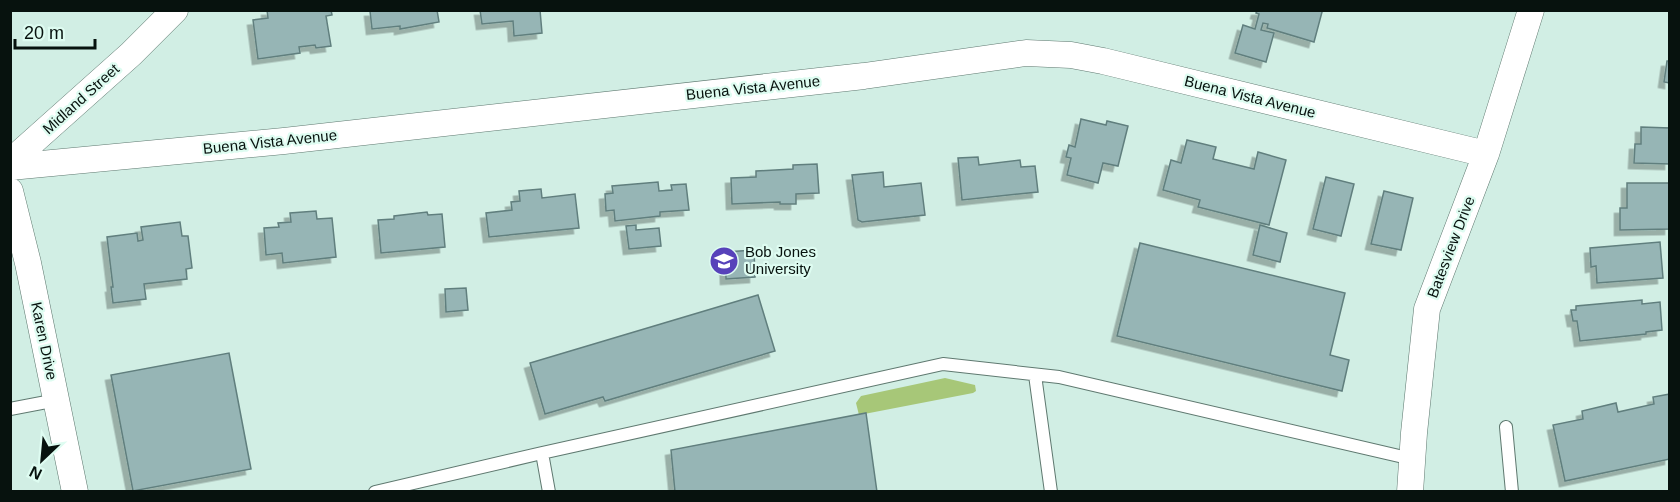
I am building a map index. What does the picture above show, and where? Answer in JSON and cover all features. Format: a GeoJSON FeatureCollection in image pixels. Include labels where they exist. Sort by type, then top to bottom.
{"type":"FeatureCollection","features":[{"type":"Feature","properties":{"kind":"street","name":"Midland Street"},"geometry":{"type":"LineString","coordinates":[[10,162],[131,54],[176,10]]}},
{"type":"Feature","properties":{"kind":"street","name":"Batesview Drive"},"geometry":{"type":"LineString","coordinates":[[1410,492],[1427,309],[1486,154],[1531,10]]}},
{"type":"Feature","properties":{"kind":"street","name":"Buena Vista Avenue"},"geometry":{"type":"LineString","coordinates":[[10,166],[284,141],[864,76],[1026,52],[1071,55],[1103,61],[1486,154]]}},
{"type":"Feature","properties":{"kind":"street","name":"Karen Drive"},"geometry":{"type":"LineString","coordinates":[[10,191],[28,263],[75,492]]}},
{"type":"Feature","properties":{"kind":"lane"},"geometry":{"type":"LineString","coordinates":[[375,492],[943,364],[1070,380],[1412,459]]}},
{"type":"Feature","properties":{"kind":"lane"},"geometry":{"type":"LineString","coordinates":[[1035,375],[1051,492]]}},
{"type":"Feature","properties":{"kind":"lane"},"geometry":{"type":"LineString","coordinates":[[10,409],[57,400]]}},
{"type":"Feature","properties":{"kind":"lane"},"geometry":{"type":"LineString","coordinates":[[1506,427],[1512,492]]}},
{"type":"Feature","properties":{"kind":"lane"},"geometry":{"type":"LineString","coordinates":[[542,453],[549,492]]}},
{"type":"Feature","properties":{"kind":"green space"},"geometry":{"type":"Polygon","coordinates":[[[945,378],[975,385],[976,391],[859,415],[856,403],[861,396],[945,378]]]}},
{"type":"Feature","properties":{"kind":"building"},"geometry":{"type":"Polygon","coordinates":[[[267,10],[331,10],[332,15],[326,16],[331,46],[299,47],[300,53],[258,59],[253,20],[268,18],[267,10]]]}},
{"type":"Feature","properties":{"kind":"building"},"geometry":{"type":"Polygon","coordinates":[[[437,10],[439,22],[400,29],[400,26],[372,29],[370,11],[437,10]]]}},
{"type":"Feature","properties":{"kind":"building"},"geometry":{"type":"Polygon","coordinates":[[[480,10],[540,10],[542,33],[514,36],[513,21],[482,24],[480,10]]]}},
{"type":"Feature","properties":{"kind":"building"},"geometry":{"type":"Polygon","coordinates":[[[1257,10],[1321,10],[1314,42],[1267,28],[1268,24],[1263,23],[1261,30],[1274,33],[1266,62],[1235,53],[1243,25],[1255,29],[1259,14],[1256,13],[1257,10]]]}},
{"type":"Feature","properties":{"kind":"building"},"geometry":{"type":"Polygon","coordinates":[[[1667,61],[1670,61],[1670,83],[1664,82],[1667,61]]]}},
{"type":"Feature","properties":{"kind":"building"},"geometry":{"type":"Polygon","coordinates":[[[1081,119],[1106,125],[1107,121],[1128,126],[1118,166],[1103,163],[1098,183],[1067,175],[1071,158],[1066,157],[1069,145],[1075,147],[1081,119]]]}},
{"type":"Feature","properties":{"kind":"building"},"geometry":{"type":"Polygon","coordinates":[[[1641,127],[1670,128],[1670,164],[1634,163],[1635,144],[1641,144],[1641,127]]]}},
{"type":"Feature","properties":{"kind":"building"},"geometry":{"type":"Polygon","coordinates":[[[1187,140],[1216,147],[1213,159],[1254,169],[1258,152],[1286,160],[1269,225],[1198,207],[1200,200],[1163,190],[1171,160],[1181,163],[1187,140]]]}},
{"type":"Feature","properties":{"kind":"building"},"geometry":{"type":"Polygon","coordinates":[[[978,157],[979,165],[1020,160],[1021,167],[1035,166],[1038,192],[962,200],[958,158],[978,157]]]}},
{"type":"Feature","properties":{"kind":"building"},"geometry":{"type":"Polygon","coordinates":[[[817,164],[819,193],[796,194],[796,204],[780,204],[780,202],[732,204],[731,178],[756,177],[756,171],[793,169],[793,165],[817,164]]]}},
{"type":"Feature","properties":{"kind":"building"},"geometry":{"type":"Polygon","coordinates":[[[883,172],[884,187],[921,183],[925,215],[862,222],[858,220],[852,175],[883,172]]]}},
{"type":"Feature","properties":{"kind":"building"},"geometry":{"type":"Polygon","coordinates":[[[1326,177],[1354,184],[1341,236],[1313,229],[1326,177]]]}},
{"type":"Feature","properties":{"kind":"building"},"geometry":{"type":"Polygon","coordinates":[[[658,182],[659,191],[672,190],[671,185],[686,184],[689,210],[660,212],[660,216],[615,221],[614,210],[606,211],[605,194],[613,193],[612,186],[658,182]]]}},
{"type":"Feature","properties":{"kind":"building"},"geometry":{"type":"Polygon","coordinates":[[[1627,183],[1670,183],[1670,229],[1620,230],[1620,208],[1627,208],[1627,183]]]}},
{"type":"Feature","properties":{"kind":"building"},"geometry":{"type":"Polygon","coordinates":[[[541,189],[542,198],[575,194],[579,228],[489,237],[486,213],[512,210],[511,202],[520,201],[519,191],[541,189]]]}},
{"type":"Feature","properties":{"kind":"building"},"geometry":{"type":"Polygon","coordinates":[[[1384,191],[1413,198],[1401,250],[1371,244],[1384,191]]]}},
{"type":"Feature","properties":{"kind":"building"},"geometry":{"type":"Polygon","coordinates":[[[316,211],[317,219],[332,218],[336,257],[283,263],[282,253],[266,255],[264,228],[279,227],[278,223],[291,222],[290,213],[316,211]]]}},
{"type":"Feature","properties":{"kind":"building"},"geometry":{"type":"Polygon","coordinates":[[[427,212],[428,215],[442,214],[445,247],[381,253],[378,220],[427,212]]]}},
{"type":"Feature","properties":{"kind":"building"},"geometry":{"type":"Polygon","coordinates":[[[180,222],[182,236],[188,236],[192,268],[186,269],[187,279],[144,284],[146,299],[113,303],[107,237],[137,233],[138,241],[143,240],[141,227],[180,222]]]}},
{"type":"Feature","properties":{"kind":"building"},"geometry":{"type":"Polygon","coordinates":[[[636,225],[636,230],[659,228],[661,246],[629,249],[626,226],[636,225]]]}},
{"type":"Feature","properties":{"kind":"building"},"geometry":{"type":"Polygon","coordinates":[[[1260,225],[1287,233],[1280,262],[1253,255],[1260,225]]]}},
{"type":"Feature","properties":{"kind":"building"},"geometry":{"type":"Polygon","coordinates":[[[1660,242],[1663,278],[1597,283],[1596,266],[1591,267],[1590,248],[1660,242]]]}},
{"type":"Feature","properties":{"kind":"building"},"geometry":{"type":"Polygon","coordinates":[[[1140,243],[1345,293],[1330,355],[1349,360],[1342,391],[1117,336],[1140,243]]]}},
{"type":"Feature","properties":{"kind":"building"},"geometry":{"type":"Polygon","coordinates":[[[754,250],[755,277],[726,279],[725,252],[754,250]]]}},
{"type":"Feature","properties":{"kind":"building"},"geometry":{"type":"Polygon","coordinates":[[[466,288],[468,310],[446,312],[445,289],[466,288]]]}},
{"type":"Feature","properties":{"kind":"building"},"geometry":{"type":"Polygon","coordinates":[[[758,295],[775,351],[605,401],[603,397],[545,414],[530,363],[758,295]]]}},
{"type":"Feature","properties":{"kind":"building"},"geometry":{"type":"Polygon","coordinates":[[[1642,300],[1642,304],[1660,302],[1662,330],[1646,332],[1646,334],[1580,341],[1577,321],[1573,321],[1571,310],[1576,310],[1576,306],[1642,300]]]}},
{"type":"Feature","properties":{"kind":"building"},"geometry":{"type":"Polygon","coordinates":[[[229,353],[251,469],[133,491],[111,375],[229,353]]]}},
{"type":"Feature","properties":{"kind":"building"},"geometry":{"type":"Polygon","coordinates":[[[1670,394],[1670,459],[1565,481],[1553,425],[1583,419],[1582,411],[1616,403],[1618,412],[1654,404],[1653,397],[1670,394]]]}},
{"type":"Feature","properties":{"kind":"building"},"geometry":{"type":"Polygon","coordinates":[[[866,413],[877,492],[675,492],[671,450],[866,413]]]}},
{"type":"Feature","properties":{"kind":"place","name":"Bob Jones University"},"geometry":{"type":"Point","coordinates":[724,261]}}]}
